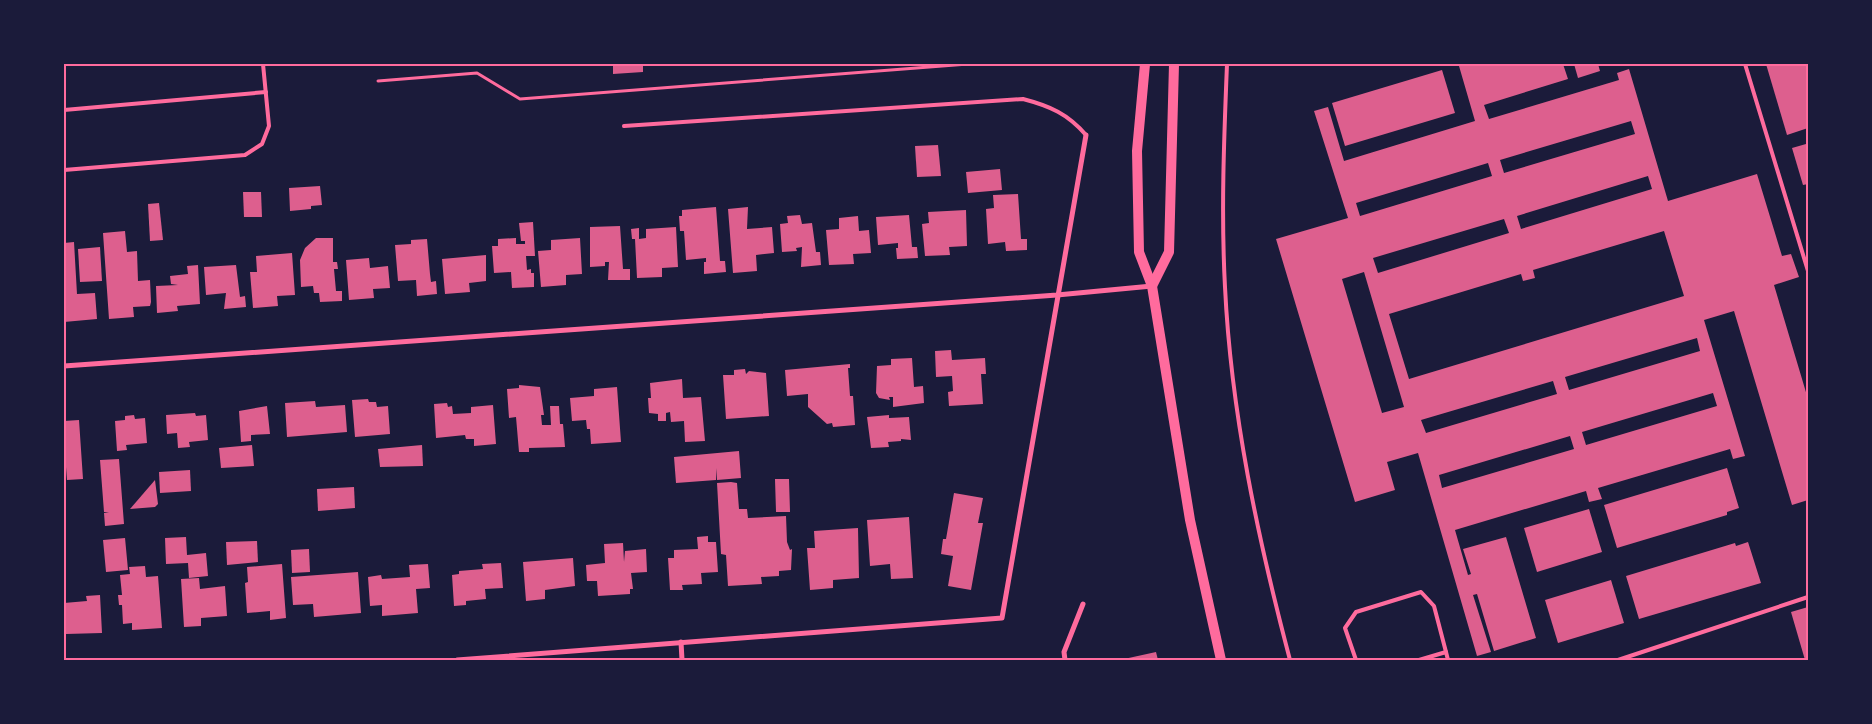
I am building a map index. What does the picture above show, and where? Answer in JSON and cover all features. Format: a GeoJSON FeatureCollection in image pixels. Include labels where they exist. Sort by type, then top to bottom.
{"type":"FeatureCollection","features":[{"type":"Feature","properties":{"kind":"main road"},"geometry":{"type":"LineString","coordinates":[[1145,64],[1137,150],[1139,252],[1152,286],[1190,520],[1221,660]]}},
{"type":"Feature","properties":{"kind":"main road"},"geometry":{"type":"LineString","coordinates":[[1152,286],[1169,252],[1174,64]]}},
{"type":"Feature","properties":{"kind":"street"},"geometry":{"type":"LineString","coordinates":[[458,660],[1002,618],[1086,135]]}},
{"type":"Feature","properties":{"kind":"street"},"geometry":{"type":"LineString","coordinates":[[64,366],[1057,296],[1152,286]]}},
{"type":"Feature","properties":{"kind":"street"},"geometry":{"type":"LineString","coordinates":[[1065,660],[1064,652],[1083,604]]}},
{"type":"Feature","properties":{"kind":"street"},"geometry":{"type":"LineString","coordinates":[[681,642],[682,660]]}},
{"type":"Feature","properties":{"kind":"lane"},"geometry":{"type":"LineString","coordinates":[[64,170],[245,155],[262,144],[269,126],[263,64]]}},
{"type":"Feature","properties":{"kind":"lane"},"geometry":{"type":"LineString","coordinates":[[1227,64],[1223,183],[1225,288],[1238,424],[1272,592],[1290,660]]}},
{"type":"Feature","properties":{"kind":"lane"},"geometry":{"type":"LineString","coordinates":[[1745,64],[1808,271]]}},
{"type":"Feature","properties":{"kind":"lane"},"geometry":{"type":"LineString","coordinates":[[64,110],[266,92]]}},
{"type":"Feature","properties":{"kind":"lane"},"geometry":{"type":"LineString","coordinates":[[624,126],[1023,99],[1062,112],[1074,121],[1086,135]]}},
{"type":"Feature","properties":{"kind":"lane"},"geometry":{"type":"LineString","coordinates":[[1356,660],[1345,628],[1356,612],[1421,592],[1434,606],[1448,660]]}},
{"type":"Feature","properties":{"kind":"lane"},"geometry":{"type":"LineString","coordinates":[[1618,660],[1808,597]]}},
{"type":"Feature","properties":{"kind":"lane"},"geometry":{"type":"LineString","coordinates":[[1419,660],[1446,652]]}},
{"type":"Feature","properties":{"kind":"path"},"geometry":{"type":"LineString","coordinates":[[378,81],[477,73],[520,99],[968,64]]}},
{"type":"Feature","properties":{"kind":"building"},"geometry":{"type":"Polygon","coordinates":[[[613,64],[643,64],[643,72],[613,74],[613,64]]]}},
{"type":"Feature","properties":{"kind":"building"},"geometry":{"type":"Polygon","coordinates":[[[1468,64],[1563,64],[1568,79],[1484,105],[1489,119],[1619,80],[1617,73],[1629,69],[1668,201],[1757,174],[1782,256],[1791,254],[1799,277],[1774,285],[1808,399],[1808,500],[1792,505],[1734,311],[1704,320],[1745,456],[1733,459],[1730,449],[1598,488],[1602,499],[1589,502],[1586,491],[1455,530],[1468,575],[1471,574],[1463,549],[1506,537],[1536,638],[1494,651],[1477,594],[1473,595],[1491,652],[1477,656],[1418,453],[1387,462],[1395,490],[1355,502],[1276,239],[1348,218],[1314,111],[1328,107],[1344,161],[1475,121],[1459,66],[1468,64]],[[1631,121],[1500,160],[1504,173],[1635,134],[1631,121]],[[1488,163],[1356,203],[1360,216],[1492,176],[1488,163]],[[1648,176],[1517,216],[1521,229],[1652,189],[1648,176]],[[1504,219],[1373,258],[1378,273],[1509,233],[1504,219]],[[1664,231],[1533,270],[1535,278],[1523,281],[1521,274],[1389,314],[1409,379],[1684,296],[1664,231]],[[1364,272],[1342,279],[1382,413],[1404,407],[1364,272]],[[1697,338],[1565,377],[1569,390],[1700,351],[1697,338]],[[1553,381],[1421,420],[1426,433],[1557,394],[1553,381]],[[1713,393],[1582,432],[1586,445],[1717,406],[1713,393]],[[1570,436],[1439,475],[1442,488],[1574,449],[1570,436]]]}},
{"type":"Feature","properties":{"kind":"building"},"geometry":{"type":"Polygon","coordinates":[[[1574,64],[1598,64],[1600,71],[1578,78],[1574,64]]]}},
{"type":"Feature","properties":{"kind":"building"},"geometry":{"type":"Polygon","coordinates":[[[1766,64],[1808,64],[1808,128],[1787,135],[1766,64]]]}},
{"type":"Feature","properties":{"kind":"building"},"geometry":{"type":"Polygon","coordinates":[[[1442,70],[1455,113],[1345,146],[1332,103],[1442,70]]]}},
{"type":"Feature","properties":{"kind":"building"},"geometry":{"type":"Polygon","coordinates":[[[1806,144],[1808,152],[1808,184],[1803,185],[1792,148],[1806,144]]]}},
{"type":"Feature","properties":{"kind":"building"},"geometry":{"type":"Polygon","coordinates":[[[938,145],[941,176],[917,177],[915,146],[938,145]]]}},
{"type":"Feature","properties":{"kind":"building"},"geometry":{"type":"Polygon","coordinates":[[[1000,169],[1002,190],[968,193],[966,172],[1000,169]]]}},
{"type":"Feature","properties":{"kind":"building"},"geometry":{"type":"Polygon","coordinates":[[[320,186],[322,205],[311,206],[311,209],[290,211],[289,188],[320,186]]]}},
{"type":"Feature","properties":{"kind":"building"},"geometry":{"type":"Polygon","coordinates":[[[243,192],[261,192],[262,217],[244,217],[243,192]]]}},
{"type":"Feature","properties":{"kind":"building"},"geometry":{"type":"Polygon","coordinates":[[[1018,194],[1021,239],[1027,239],[1027,250],[1006,251],[1005,242],[988,244],[986,209],[994,208],[993,195],[1018,194]]]}},
{"type":"Feature","properties":{"kind":"building"},"geometry":{"type":"Polygon","coordinates":[[[159,203],[163,240],[150,241],[148,204],[159,203]]]}},
{"type":"Feature","properties":{"kind":"building"},"geometry":{"type":"Polygon","coordinates":[[[716,207],[720,261],[725,261],[726,272],[704,274],[706,258],[686,260],[684,231],[680,231],[679,216],[682,216],[682,210],[716,207]]]}},
{"type":"Feature","properties":{"kind":"building"},"geometry":{"type":"Polygon","coordinates":[[[748,207],[747,229],[772,227],[774,253],[756,255],[757,271],[733,273],[728,209],[748,207]]]}},
{"type":"Feature","properties":{"kind":"building"},"geometry":{"type":"Polygon","coordinates":[[[966,210],[967,246],[949,247],[950,255],[925,256],[922,224],[929,223],[928,212],[966,210]]]}},
{"type":"Feature","properties":{"kind":"building"},"geometry":{"type":"Polygon","coordinates":[[[800,215],[802,224],[812,223],[816,252],[820,252],[821,265],[801,267],[802,247],[796,248],[797,251],[782,252],[780,224],[788,223],[787,216],[800,215]]]}},
{"type":"Feature","properties":{"kind":"building"},"geometry":{"type":"Polygon","coordinates":[[[909,215],[912,247],[917,247],[918,258],[897,259],[896,248],[898,248],[898,243],[878,245],[876,217],[909,215]]]}},
{"type":"Feature","properties":{"kind":"building"},"geometry":{"type":"Polygon","coordinates":[[[858,216],[859,231],[869,230],[871,253],[853,254],[854,264],[829,265],[826,230],[839,229],[839,218],[858,216]]]}},
{"type":"Feature","properties":{"kind":"building"},"geometry":{"type":"Polygon","coordinates":[[[533,222],[535,256],[526,256],[527,270],[531,269],[531,273],[534,273],[534,287],[512,288],[511,272],[494,273],[492,246],[498,246],[498,239],[516,238],[516,244],[525,244],[525,241],[521,241],[519,223],[533,222]]]}},
{"type":"Feature","properties":{"kind":"building"},"geometry":{"type":"Polygon","coordinates":[[[620,226],[623,269],[630,269],[630,280],[608,280],[609,262],[605,262],[605,266],[590,267],[590,227],[620,226]]]}},
{"type":"Feature","properties":{"kind":"building"},"geometry":{"type":"Polygon","coordinates":[[[676,227],[678,267],[662,268],[662,277],[637,278],[635,239],[632,239],[631,229],[639,228],[639,239],[646,238],[646,229],[676,227]]]}},
{"type":"Feature","properties":{"kind":"building"},"geometry":{"type":"Polygon","coordinates":[[[125,231],[127,252],[137,251],[138,281],[150,280],[151,302],[150,306],[133,307],[134,317],[109,319],[103,233],[125,231]]]}},
{"type":"Feature","properties":{"kind":"building"},"geometry":{"type":"Polygon","coordinates":[[[316,238],[333,238],[333,262],[337,262],[338,269],[334,269],[336,291],[342,291],[342,301],[320,302],[319,293],[314,293],[313,286],[301,287],[300,260],[305,248],[316,238]]]}},
{"type":"Feature","properties":{"kind":"building"},"geometry":{"type":"Polygon","coordinates":[[[580,238],[582,274],[566,275],[566,285],[541,287],[538,251],[551,250],[551,240],[580,238]]]}},
{"type":"Feature","properties":{"kind":"building"},"geometry":{"type":"Polygon","coordinates":[[[427,239],[431,282],[436,281],[437,294],[417,296],[416,280],[398,281],[395,245],[411,244],[411,240],[427,239]]]}},
{"type":"Feature","properties":{"kind":"building"},"geometry":{"type":"Polygon","coordinates":[[[74,242],[77,294],[95,293],[97,319],[64,322],[64,243],[74,242]]]}},
{"type":"Feature","properties":{"kind":"building"},"geometry":{"type":"Polygon","coordinates":[[[100,247],[102,281],[80,282],[78,249],[100,247]]]}},
{"type":"Feature","properties":{"kind":"building"},"geometry":{"type":"Polygon","coordinates":[[[292,253],[295,295],[277,296],[278,306],[253,308],[250,272],[257,272],[256,256],[292,253]]]}},
{"type":"Feature","properties":{"kind":"building"},"geometry":{"type":"Polygon","coordinates":[[[486,255],[486,281],[469,283],[470,292],[445,294],[442,259],[486,255]]]}},
{"type":"Feature","properties":{"kind":"building"},"geometry":{"type":"Polygon","coordinates":[[[369,258],[370,268],[388,266],[390,288],[373,289],[374,298],[349,300],[346,260],[369,258]]]}},
{"type":"Feature","properties":{"kind":"building"},"geometry":{"type":"Polygon","coordinates":[[[198,265],[200,304],[177,306],[178,311],[157,313],[156,286],[178,285],[171,284],[170,276],[188,274],[187,266],[198,265]]]}},
{"type":"Feature","properties":{"kind":"building"},"geometry":{"type":"Polygon","coordinates":[[[236,265],[240,297],[245,296],[246,307],[224,309],[226,293],[206,295],[204,267],[236,265]]]}},
{"type":"Feature","properties":{"kind":"building"},"geometry":{"type":"Polygon","coordinates":[[[951,350],[952,360],[985,358],[986,374],[981,374],[983,404],[949,406],[948,392],[953,391],[952,376],[936,377],[935,351],[951,350]]]}},
{"type":"Feature","properties":{"kind":"building"},"geometry":{"type":"Polygon","coordinates":[[[912,358],[914,387],[923,386],[924,403],[893,407],[893,397],[889,397],[890,400],[879,398],[876,393],[877,366],[891,365],[891,359],[912,358]]]}},
{"type":"Feature","properties":{"kind":"building"},"geometry":{"type":"Polygon","coordinates":[[[850,364],[850,368],[848,368],[850,396],[853,396],[855,425],[833,427],[832,423],[827,424],[808,407],[808,394],[787,396],[785,370],[850,364]]]}},
{"type":"Feature","properties":{"kind":"building"},"geometry":{"type":"Polygon","coordinates":[[[745,369],[746,374],[749,371],[766,373],[769,416],[726,419],[723,375],[734,375],[734,370],[745,369]]]}},
{"type":"Feature","properties":{"kind":"building"},"geometry":{"type":"Polygon","coordinates":[[[682,379],[683,398],[701,397],[705,441],[685,442],[684,421],[671,422],[670,412],[666,413],[666,421],[658,421],[658,414],[649,413],[650,383],[682,379]]]}},
{"type":"Feature","properties":{"kind":"building"},"geometry":{"type":"Polygon","coordinates":[[[519,385],[540,387],[544,415],[541,415],[542,425],[551,425],[550,406],[559,406],[560,424],[563,424],[565,447],[529,448],[529,452],[519,452],[516,417],[509,418],[507,389],[519,388],[519,385]]]}},
{"type":"Feature","properties":{"kind":"building"},"geometry":{"type":"Polygon","coordinates":[[[617,387],[621,442],[591,444],[590,429],[587,429],[586,420],[572,421],[570,398],[594,396],[594,389],[617,387]]]}},
{"type":"Feature","properties":{"kind":"building"},"geometry":{"type":"Polygon","coordinates":[[[368,399],[369,402],[376,402],[377,407],[388,406],[390,434],[355,437],[352,400],[368,399]]]}},
{"type":"Feature","properties":{"kind":"building"},"geometry":{"type":"Polygon","coordinates":[[[315,401],[316,407],[345,405],[347,432],[287,437],[285,403],[315,401]]]}},
{"type":"Feature","properties":{"kind":"building"},"geometry":{"type":"Polygon","coordinates":[[[447,403],[448,407],[452,406],[453,414],[471,413],[471,407],[493,405],[496,444],[474,446],[474,439],[466,439],[465,435],[436,438],[434,404],[447,403]]]}},
{"type":"Feature","properties":{"kind":"building"},"geometry":{"type":"Polygon","coordinates":[[[267,406],[270,434],[251,435],[251,441],[241,442],[239,411],[267,406]]]}},
{"type":"Feature","properties":{"kind":"building"},"geometry":{"type":"Polygon","coordinates":[[[195,413],[196,416],[206,415],[208,440],[189,442],[190,447],[178,448],[177,433],[167,434],[166,415],[195,413]]]}},
{"type":"Feature","properties":{"kind":"building"},"geometry":{"type":"Polygon","coordinates":[[[134,415],[135,419],[145,418],[147,443],[126,445],[127,450],[117,451],[115,421],[125,420],[125,416],[134,415]]]}},
{"type":"Feature","properties":{"kind":"building"},"geometry":{"type":"Polygon","coordinates":[[[889,415],[889,418],[909,417],[911,440],[901,439],[901,441],[888,442],[889,447],[871,448],[867,417],[889,415]]]}},
{"type":"Feature","properties":{"kind":"building"},"geometry":{"type":"Polygon","coordinates":[[[79,420],[83,479],[67,480],[66,467],[64,467],[64,421],[79,420]]]}},
{"type":"Feature","properties":{"kind":"building"},"geometry":{"type":"Polygon","coordinates":[[[252,445],[254,466],[221,468],[219,448],[252,445]]]}},
{"type":"Feature","properties":{"kind":"building"},"geometry":{"type":"Polygon","coordinates":[[[422,445],[423,466],[380,467],[378,449],[422,445]]]}},
{"type":"Feature","properties":{"kind":"building"},"geometry":{"type":"Polygon","coordinates":[[[739,451],[741,478],[717,480],[716,468],[716,480],[676,483],[674,457],[739,451]]]}},
{"type":"Feature","properties":{"kind":"building"},"geometry":{"type":"Polygon","coordinates":[[[119,459],[124,524],[105,526],[104,513],[109,512],[104,512],[100,460],[119,459]]]}},
{"type":"Feature","properties":{"kind":"building"},"geometry":{"type":"Polygon","coordinates":[[[1727,468],[1739,508],[1727,512],[1727,515],[1617,548],[1604,505],[1727,468]]]}},
{"type":"Feature","properties":{"kind":"building"},"geometry":{"type":"Polygon","coordinates":[[[190,470],[191,491],[160,493],[159,472],[190,470]]]}},
{"type":"Feature","properties":{"kind":"building"},"geometry":{"type":"Polygon","coordinates":[[[775,479],[789,479],[790,512],[776,512],[775,479]]]}},
{"type":"Feature","properties":{"kind":"building"},"geometry":{"type":"Polygon","coordinates":[[[155,480],[158,504],[155,507],[130,509],[155,480]]]}},
{"type":"Feature","properties":{"kind":"building"},"geometry":{"type":"Polygon","coordinates":[[[717,483],[737,483],[739,509],[747,509],[748,518],[786,516],[787,542],[790,550],[792,549],[791,570],[779,571],[779,576],[761,577],[762,584],[728,586],[726,555],[721,554],[717,483]]]}},
{"type":"Feature","properties":{"kind":"building"},"geometry":{"type":"Polygon","coordinates":[[[354,487],[355,508],[318,511],[317,489],[354,487]]]}},
{"type":"Feature","properties":{"kind":"building"},"geometry":{"type":"Polygon","coordinates":[[[954,493],[983,498],[978,523],[983,523],[971,590],[948,586],[953,556],[941,554],[943,539],[946,539],[954,493]]]}},
{"type":"Feature","properties":{"kind":"building"},"geometry":{"type":"Polygon","coordinates":[[[1589,509],[1602,552],[1537,572],[1524,528],[1589,509]]]}},
{"type":"Feature","properties":{"kind":"building"},"geometry":{"type":"Polygon","coordinates":[[[909,517],[913,578],[891,579],[890,564],[870,566],[867,520],[909,517]]]}},
{"type":"Feature","properties":{"kind":"building"},"geometry":{"type":"Polygon","coordinates":[[[858,528],[859,578],[833,580],[833,588],[810,590],[807,548],[815,548],[814,531],[858,528]]]}},
{"type":"Feature","properties":{"kind":"building"},"geometry":{"type":"Polygon","coordinates":[[[708,536],[708,542],[716,542],[718,572],[701,573],[702,584],[682,585],[683,590],[670,590],[668,558],[674,558],[674,550],[698,549],[697,537],[708,536]]]}},
{"type":"Feature","properties":{"kind":"building"},"geometry":{"type":"Polygon","coordinates":[[[186,537],[187,555],[206,553],[208,576],[189,578],[188,563],[166,564],[165,538],[186,537]]]}},
{"type":"Feature","properties":{"kind":"building"},"geometry":{"type":"Polygon","coordinates":[[[125,538],[128,570],[106,572],[103,540],[125,538]]]}},
{"type":"Feature","properties":{"kind":"building"},"geometry":{"type":"Polygon","coordinates":[[[257,541],[258,562],[227,565],[226,542],[257,541]]]}},
{"type":"Feature","properties":{"kind":"building"},"geometry":{"type":"Polygon","coordinates":[[[1748,542],[1761,583],[1639,619],[1626,576],[1735,543],[1736,546],[1748,542]]]}},
{"type":"Feature","properties":{"kind":"building"},"geometry":{"type":"Polygon","coordinates":[[[623,543],[624,562],[625,551],[646,549],[647,572],[631,573],[633,589],[630,589],[630,594],[598,596],[597,581],[587,581],[586,565],[605,563],[604,544],[623,543]]]}},
{"type":"Feature","properties":{"kind":"building"},"geometry":{"type":"Polygon","coordinates":[[[309,549],[310,572],[292,573],[291,550],[309,549]]]}},
{"type":"Feature","properties":{"kind":"building"},"geometry":{"type":"Polygon","coordinates":[[[573,558],[575,586],[545,590],[545,599],[526,601],[523,562],[573,558]]]}},
{"type":"Feature","properties":{"kind":"building"},"geometry":{"type":"Polygon","coordinates":[[[501,563],[503,588],[485,589],[486,599],[466,601],[466,605],[454,606],[452,575],[459,574],[459,571],[483,569],[482,564],[501,563]]]}},
{"type":"Feature","properties":{"kind":"building"},"geometry":{"type":"Polygon","coordinates":[[[282,564],[286,618],[270,620],[270,611],[247,613],[245,583],[248,582],[247,567],[282,564]]]}},
{"type":"Feature","properties":{"kind":"building"},"geometry":{"type":"Polygon","coordinates":[[[428,564],[430,588],[416,589],[418,613],[382,616],[382,605],[370,606],[368,577],[381,575],[382,579],[410,577],[409,565],[428,564]]]}},
{"type":"Feature","properties":{"kind":"building"},"geometry":{"type":"Polygon","coordinates":[[[145,566],[146,577],[158,576],[162,628],[132,630],[132,623],[123,624],[122,605],[119,605],[118,595],[122,595],[120,575],[130,574],[129,567],[145,566]]]}},
{"type":"Feature","properties":{"kind":"building"},"geometry":{"type":"Polygon","coordinates":[[[358,572],[361,613],[314,617],[313,604],[293,605],[291,577],[358,572]]]}},
{"type":"Feature","properties":{"kind":"building"},"geometry":{"type":"Polygon","coordinates":[[[199,578],[200,589],[225,586],[227,616],[201,618],[201,626],[184,627],[181,579],[199,578]]]}},
{"type":"Feature","properties":{"kind":"building"},"geometry":{"type":"Polygon","coordinates":[[[1611,580],[1624,623],[1558,643],[1545,600],[1611,580]]]}},
{"type":"Feature","properties":{"kind":"building"},"geometry":{"type":"Polygon","coordinates":[[[100,595],[102,633],[66,634],[64,603],[87,601],[86,596],[100,595]]]}},
{"type":"Feature","properties":{"kind":"building"},"geometry":{"type":"Polygon","coordinates":[[[1808,607],[1808,660],[1805,660],[1791,612],[1808,607]]]}},
{"type":"Feature","properties":{"kind":"building"},"geometry":{"type":"Polygon","coordinates":[[[1156,652],[1158,660],[1124,660],[1124,659],[1156,652]]]}}]}
